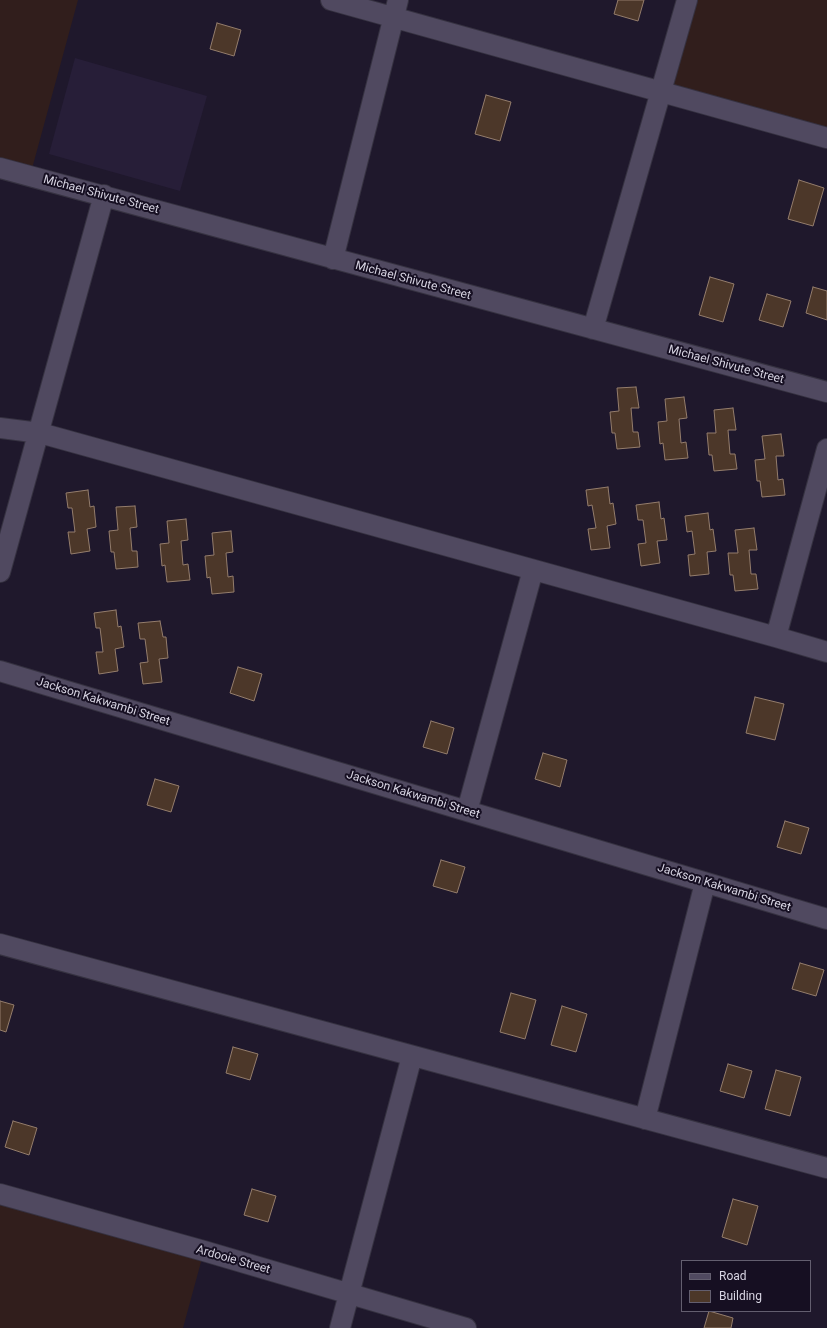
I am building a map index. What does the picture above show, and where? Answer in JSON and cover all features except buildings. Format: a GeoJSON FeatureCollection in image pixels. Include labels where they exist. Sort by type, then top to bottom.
{"type":"FeatureCollection","features":[{"type":"Feature","properties":{"kind":"street"},"geometry":{"type":"LineString","coordinates":[[331,0],[396,9],[660,90],[827,138]]}},
{"type":"Feature","properties":{"kind":"street"},"geometry":{"type":"LineString","coordinates":[[593,329],[660,90],[687,0]]}},
{"type":"Feature","properties":{"kind":"street"},"geometry":{"type":"LineString","coordinates":[[333,259],[396,9]]}},
{"type":"Feature","properties":{"kind":"street","name":"Michael Shivute Street"},"geometry":{"type":"LineString","coordinates":[[0,168],[827,392]]}},
{"type":"Feature","properties":{"kind":"street"},"geometry":{"type":"LineString","coordinates":[[0,572],[40,432],[104,196]]}},
{"type":"Feature","properties":{"kind":"street"},"geometry":{"type":"LineString","coordinates":[[0,428],[40,432],[827,652]]}},
{"type":"Feature","properties":{"kind":"street"},"geometry":{"type":"LineString","coordinates":[[776,637],[827,448]]}},
{"type":"Feature","properties":{"kind":"street"},"geometry":{"type":"LineString","coordinates":[[467,811],[533,570]]}},
{"type":"Feature","properties":{"kind":"street","name":"Jackson Kakwambi Street"},"geometry":{"type":"LineString","coordinates":[[0,671],[827,919]]}},
{"type":"Feature","properties":{"kind":"street"},"geometry":{"type":"LineString","coordinates":[[645,1119],[705,883]]}},
{"type":"Feature","properties":{"kind":"street"},"geometry":{"type":"LineString","coordinates":[[0,944],[827,1168]]}},
{"type":"Feature","properties":{"kind":"street"},"geometry":{"type":"LineString","coordinates":[[340,1328],[412,1056]]}},
{"type":"Feature","properties":{"kind":"street","name":"Ardooie Street"},"geometry":{"type":"LineString","coordinates":[[0,1194],[204,1251],[466,1328]]}},
{"type":"Feature","properties":{"kind":"shaded area"},"geometry":{"type":"Polygon","coordinates":[[[0,0],[78,0],[30,176],[0,168],[0,0]]]}},
{"type":"Feature","properties":{"kind":"shaded area"},"geometry":{"type":"Polygon","coordinates":[[[687,0],[827,0],[827,138],[660,91],[687,0]]]}},
{"type":"Feature","properties":{"kind":"shaded area"},"geometry":{"type":"Polygon","coordinates":[[[75,58],[207,96],[180,191],[49,154],[75,58]]]}},
{"type":"Feature","properties":{"kind":"shaded area"},"geometry":{"type":"Polygon","coordinates":[[[0,1194],[204,1251],[183,1328],[0,1328],[0,1194]]]}}]}
